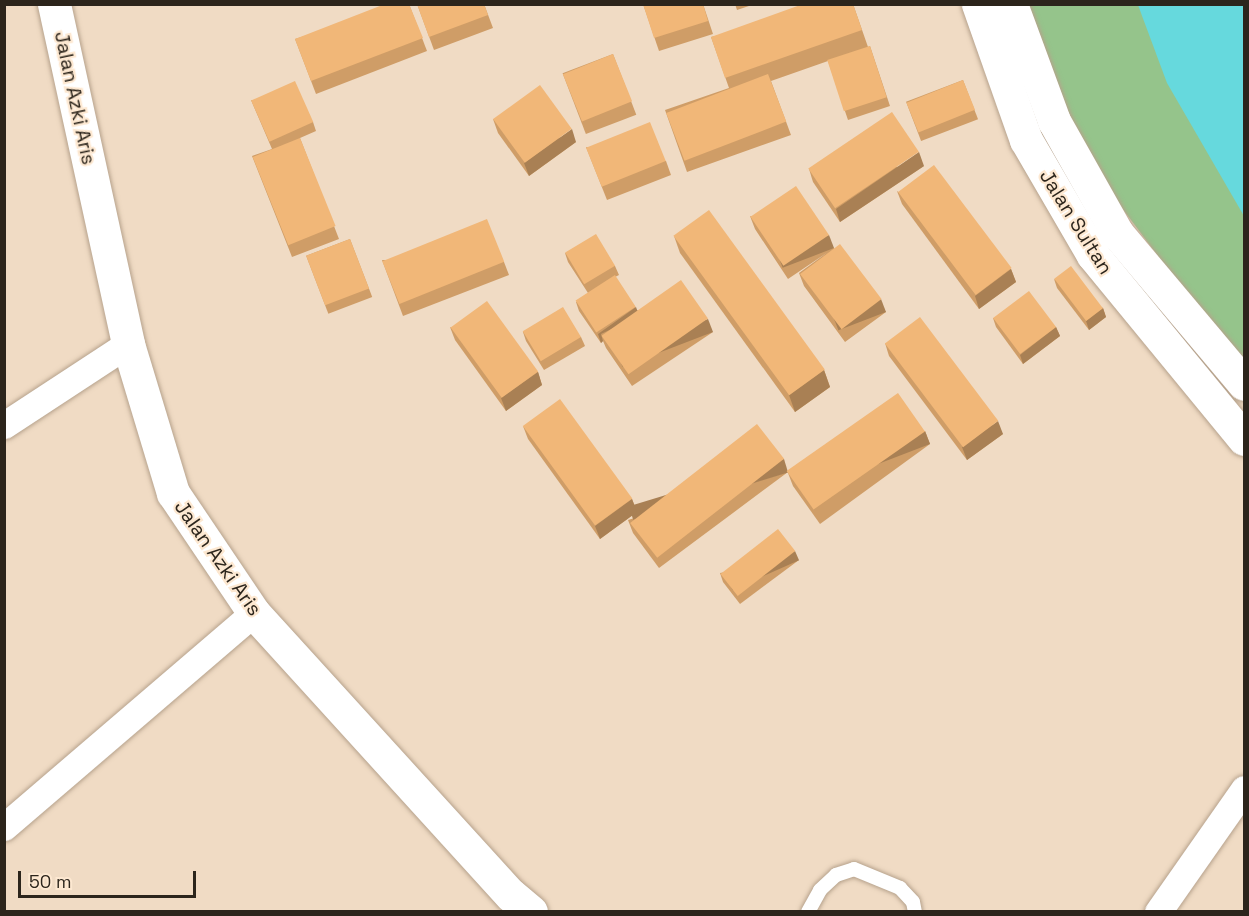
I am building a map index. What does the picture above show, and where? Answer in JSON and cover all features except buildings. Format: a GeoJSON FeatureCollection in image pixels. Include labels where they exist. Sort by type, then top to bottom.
{"type":"FeatureCollection","features":[{"type":"Feature","properties":{"kind":"main road","name":"Jalan Azki Aris"},"geometry":{"type":"LineString","coordinates":[[54,4],[128,344],[173,493],[254,612],[503,886],[531,912]]}},
{"type":"Feature","properties":{"kind":"main road","name":"Jalan Sultan"},"geometry":{"type":"LineString","coordinates":[[978,4],[1026,140],[1093,255],[1245,439]]}},
{"type":"Feature","properties":{"kind":"main road","name":"Jalan Sultan"},"geometry":{"type":"LineString","coordinates":[[1011,4],[1054,121],[1117,233],[1245,384]]}},
{"type":"Feature","properties":{"kind":"street"},"geometry":{"type":"LineString","coordinates":[[4,424],[128,344]]}},
{"type":"Feature","properties":{"kind":"street"},"geometry":{"type":"LineString","coordinates":[[4,827],[254,612]]}},
{"type":"Feature","properties":{"kind":"street"},"geometry":{"type":"LineString","coordinates":[[1158,912],[1245,789]]}},
{"type":"Feature","properties":{"kind":"lane"},"geometry":{"type":"LineString","coordinates":[[808,912],[820,890],[836,875],[854,869],[900,888],[913,902],[915,912]]}},
{"type":"Feature","properties":{"kind":"green space"},"geometry":{"type":"Polygon","coordinates":[[[1029,5],[1244,5],[1244,371],[1107,188],[1061,107],[1029,5]]]}},
{"type":"Feature","properties":{"kind":"water"},"geometry":{"type":"Polygon","coordinates":[[[1138,5],[1244,5],[1244,216],[1167,83],[1138,5]]]}}]}
